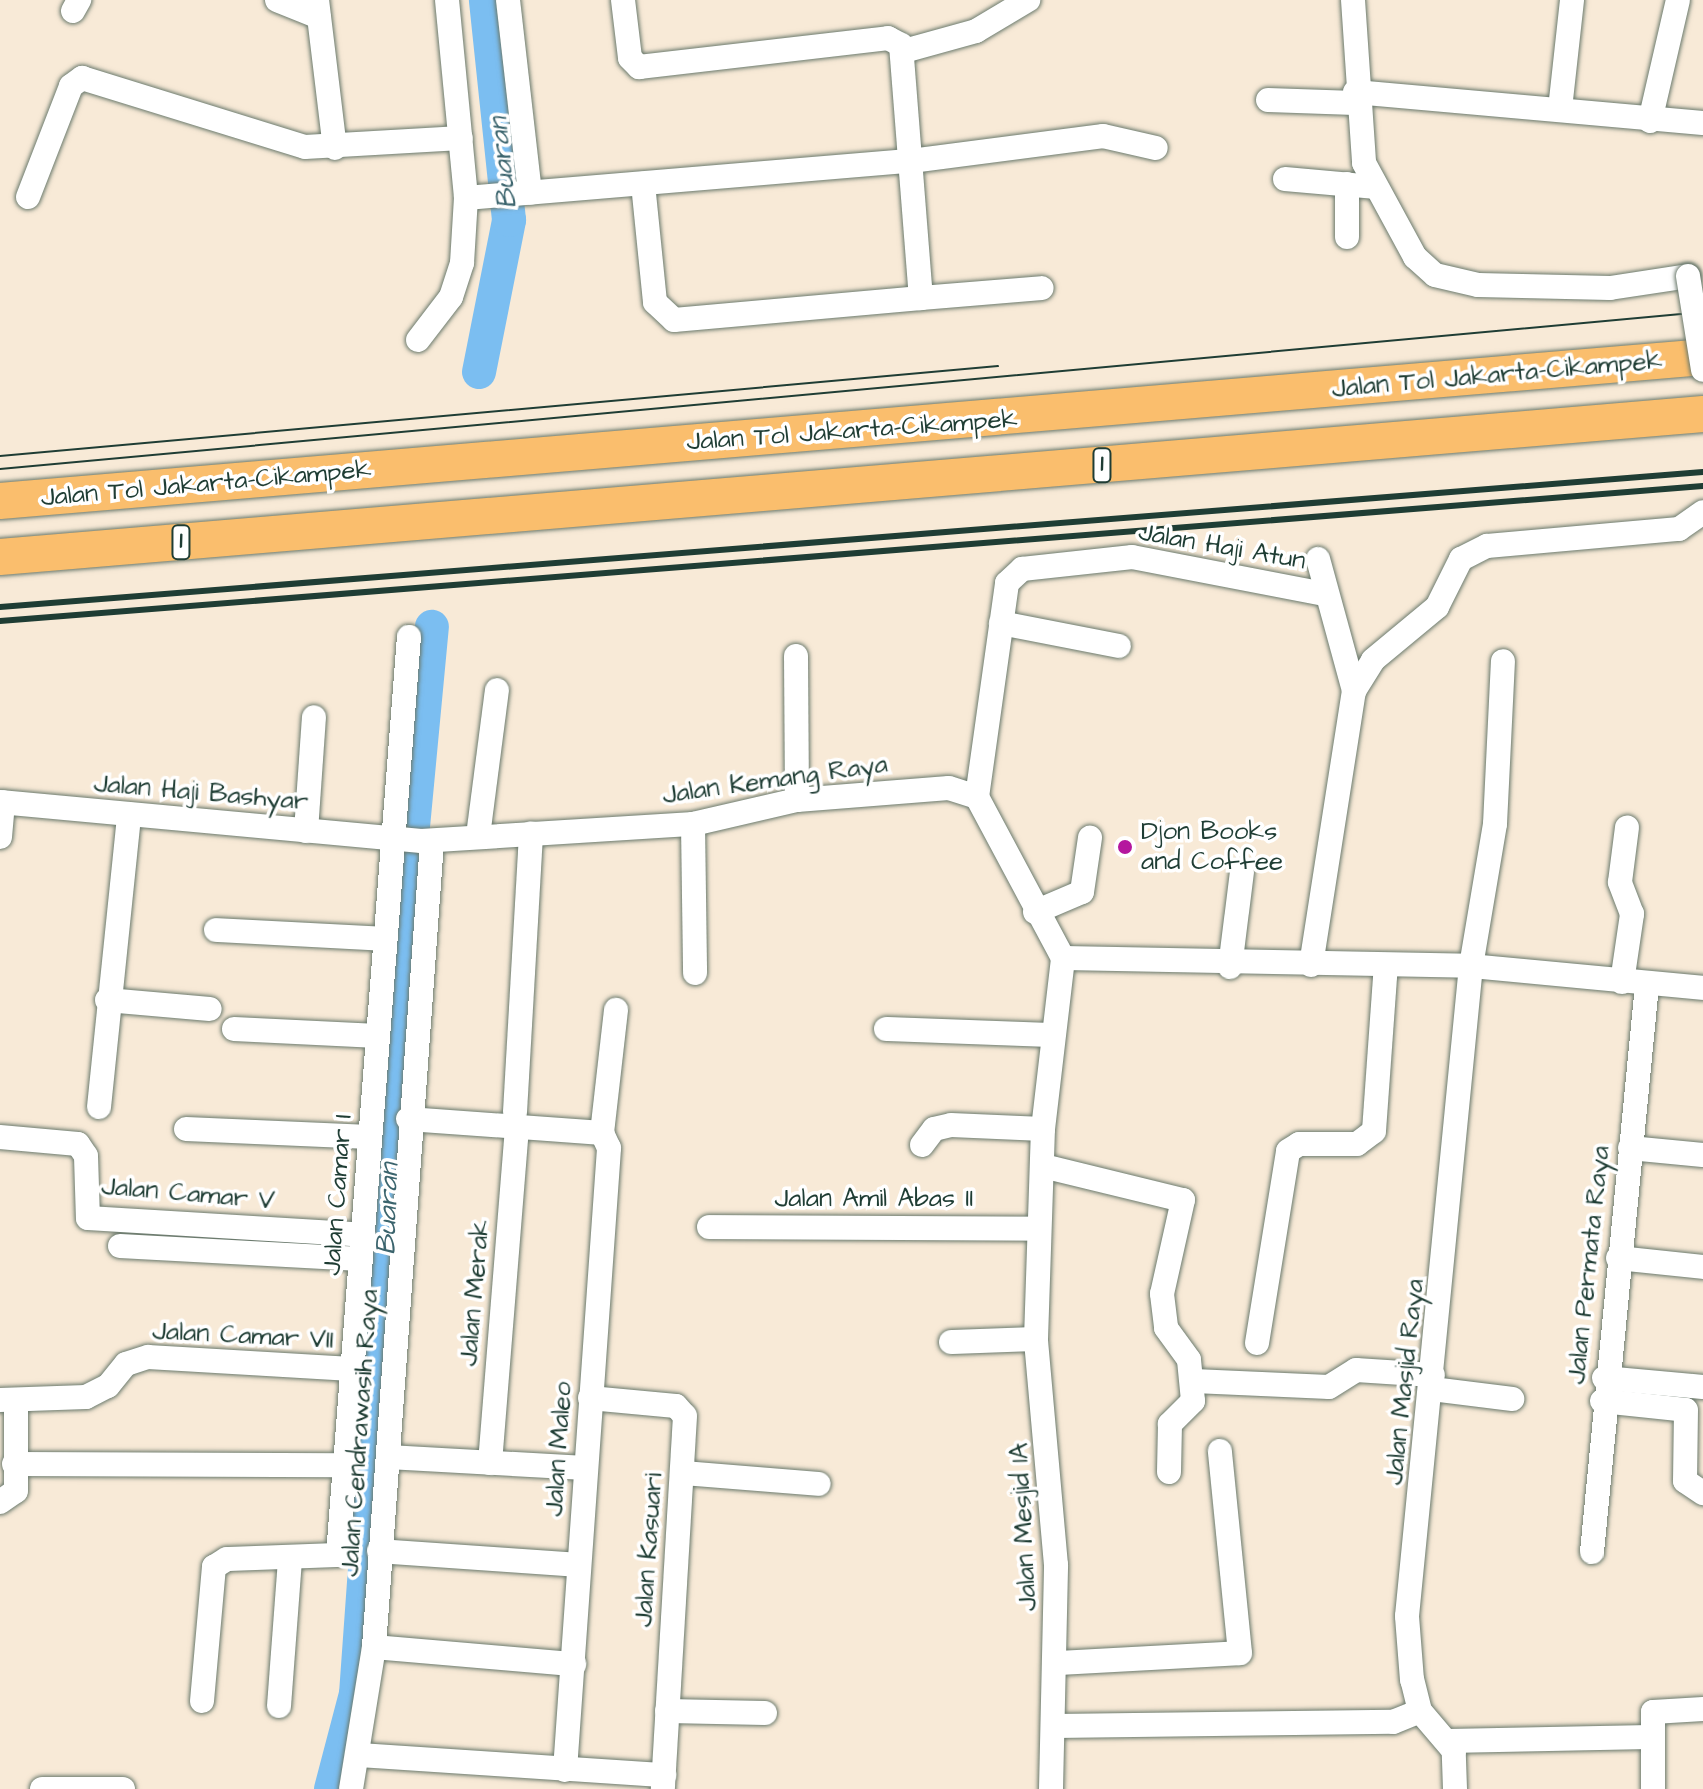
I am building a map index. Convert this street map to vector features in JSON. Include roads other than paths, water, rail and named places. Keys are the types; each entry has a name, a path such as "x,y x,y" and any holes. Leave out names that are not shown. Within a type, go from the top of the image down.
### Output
{"highway":[{"name":"Jalan Tol Jakarta–Cikampek","path":"0,501 1703,357"},
{"name":"Jalan Tol Jakarta–Cikampek","path":"0,557 1703,414"}],"street":[{"path":"277,0 318,8 335,148"},
{"path":"418,340 451,297 462,263 472,198 461,138 447,0"},
{"path":"508,0 525,193"},
{"path":"623,0 630,58 639,67 888,38 904,51 921,298"},
{"path":"904,51 1028,0"},
{"path":"1353,0 1355,97 1374,187 1415,257 1453,280 1610,288 1688,276 1703,370"},
{"path":"1560,109 1572,0"},
{"path":"1650,121 1678,0"},
{"path":"28,197 71,86 82,78 279,141 335,148 461,138"},
{"path":"1268,100 1355,97 1560,109 1650,121 1703,123"},
{"path":"472,198 911,161 1103,136 1156,148"},
{"path":"1285,179 1374,187"},
{"path":"643,184 655,302 674,320 1042,288"},
{"path":"1347,184 1347,237"},
{"path":"1311,965 1354,691 1373,660 1437,607 1461,559 1487,546 1548,537 1648,534 1679,529 1703,512"},
{"name":"Jalan Haji Atun","path":"1001,623 1007,583 1046,562 1132,557 1325,594 1354,691"},
{"path":"1318,559 1325,594"},
{"path":"1119,646 1001,623 977,797 1035,912 1063,958 1230,967 1471,966 1703,988"},
{"path":"409,637 411,840"},
{"path":"796,656 797,800"},
{"name":"Jalan Masjid Raya","path":"1448,1741 1420,1711 1408,1664 1407,1616 1433,1382 1471,966 1495,824 1503,661"},
{"path":"478,836 497,690"},
{"path":"306,831 314,717"},
{"name":"Jalan Kemang Raya","path":"411,840 693,824 797,800 923,787 977,797"},
{"path":"0,837 2,802"},
{"name":"Jalan Haji Bashyar","path":"2,802 411,840"},
{"path":"99,1107 107,1000 129,815"},
{"path":"693,824 695,973"},
{"path":"1622,982 1632,914 1620,882 1627,827"},
{"name":"Jalan Merak","path":"490,1463 516,1120 531,833"},
{"path":"1035,912 1082,892 1090,838"},
{"name":"Jalan Camar I","path":"290,1559 338,1555 363,1235 387,1195 370,1137 385,939 411,840"},
{"name":"Jalan Cendrawasih Raya","path":"351,1789 360,1755 374,1647 388,1457 387,1195 408,1119 411,840"},
{"path":"1230,967 1242,872"},
{"path":"216,930 385,939"},
{"name":"Jalan Mesjid 1A","path":"1051,1789 1057,1663 1051,1456 1036,1339 1043,1129 1063,958"},
{"path":"1257,1343 1288,1151 1299,1144 1357,1144 1374,1131 1386,965"},
{"name":"Jalan Permata Raya","path":"1592,1552 1603,1389 1647,985"},
{"path":"107,1000 210,1009"},
{"name":"Jalan Maleo","path":"565,1770 609,1148 602,1133 616,1010"},
{"path":"234,1029 378,1036"},
{"path":"886,1029 1052,1035"},
{"path":"408,1119 516,1120 602,1133"},
{"path":"922,1145 934,1129 951,1125 1043,1129"},
{"path":"186,1129 370,1137"},
{"name":"Jalan Camar V","path":"0,1137 78,1144 86,1156 88,1218 363,1235"},
{"path":"1630,1148 1703,1155"},
{"path":"1043,1166 1183,1200 1162,1294 1166,1328 1189,1360 1194,1381 1190,1410 1175,1413 1170,1424 1169,1472"},
{"name":"Jalan Amil Abas II","path":"709,1227 1038,1229"},
{"path":"120,1246 361,1259"},
{"path":"1618,1258 1703,1267"},
{"path":"951,1342 1036,1339"},
{"name":"Jalan Camar VII","path":"0,1502 16,1491 8,1400 86,1397 108,1386 126,1364 148,1357 352,1369"},
{"path":"1194,1381 1329,1387 1356,1370 1512,1399"},
{"path":"1603,1389 1703,1387"},
{"path":"1603,1389 1686,1410 1685,1481 1703,1493"},
{"name":"Jalan Kasuari","path":"590,1398 681,1409 683,1473 663,1782"},
{"path":"1057,1663 1240,1653 1220,1451"},
{"path":"388,1457 586,1468"},
{"path":"14,1464 134,1460 345,1465"},
{"path":"683,1473 819,1484"},
{"path":"379,1551 579,1565"},
{"path":"202,1701 214,1567 227,1559 290,1559 279,1706"},
{"path":"374,1647 574,1664"},
{"path":"1653,1789 1650,1737 1653,1712 1703,1709"},
{"path":"667,1711 765,1713"},
{"path":"1055,1726 1393,1722 1420,1711"},
{"path":"1455,1789 1448,1741 1650,1737"},
{"path":"360,1755 565,1770 663,1782"},
{"path":"42,1789 123,1789"}],"waterway":[{"name":"Buaran","path":"479,372 509,220 486,0"},
{"name":"Buaran","path":"331,1789 356,1694 385,1293 395,1017 432,627"}],"tram line":[{"path":"0,469 1703,312"},
{"path":"0,456 998,366"}],"railway":[{"path":"0,607 1703,472"},
{"path":"0,621 1703,486"}],"place":[{"name":"Djon Books and Coffee","path":"1125,847"}]}
